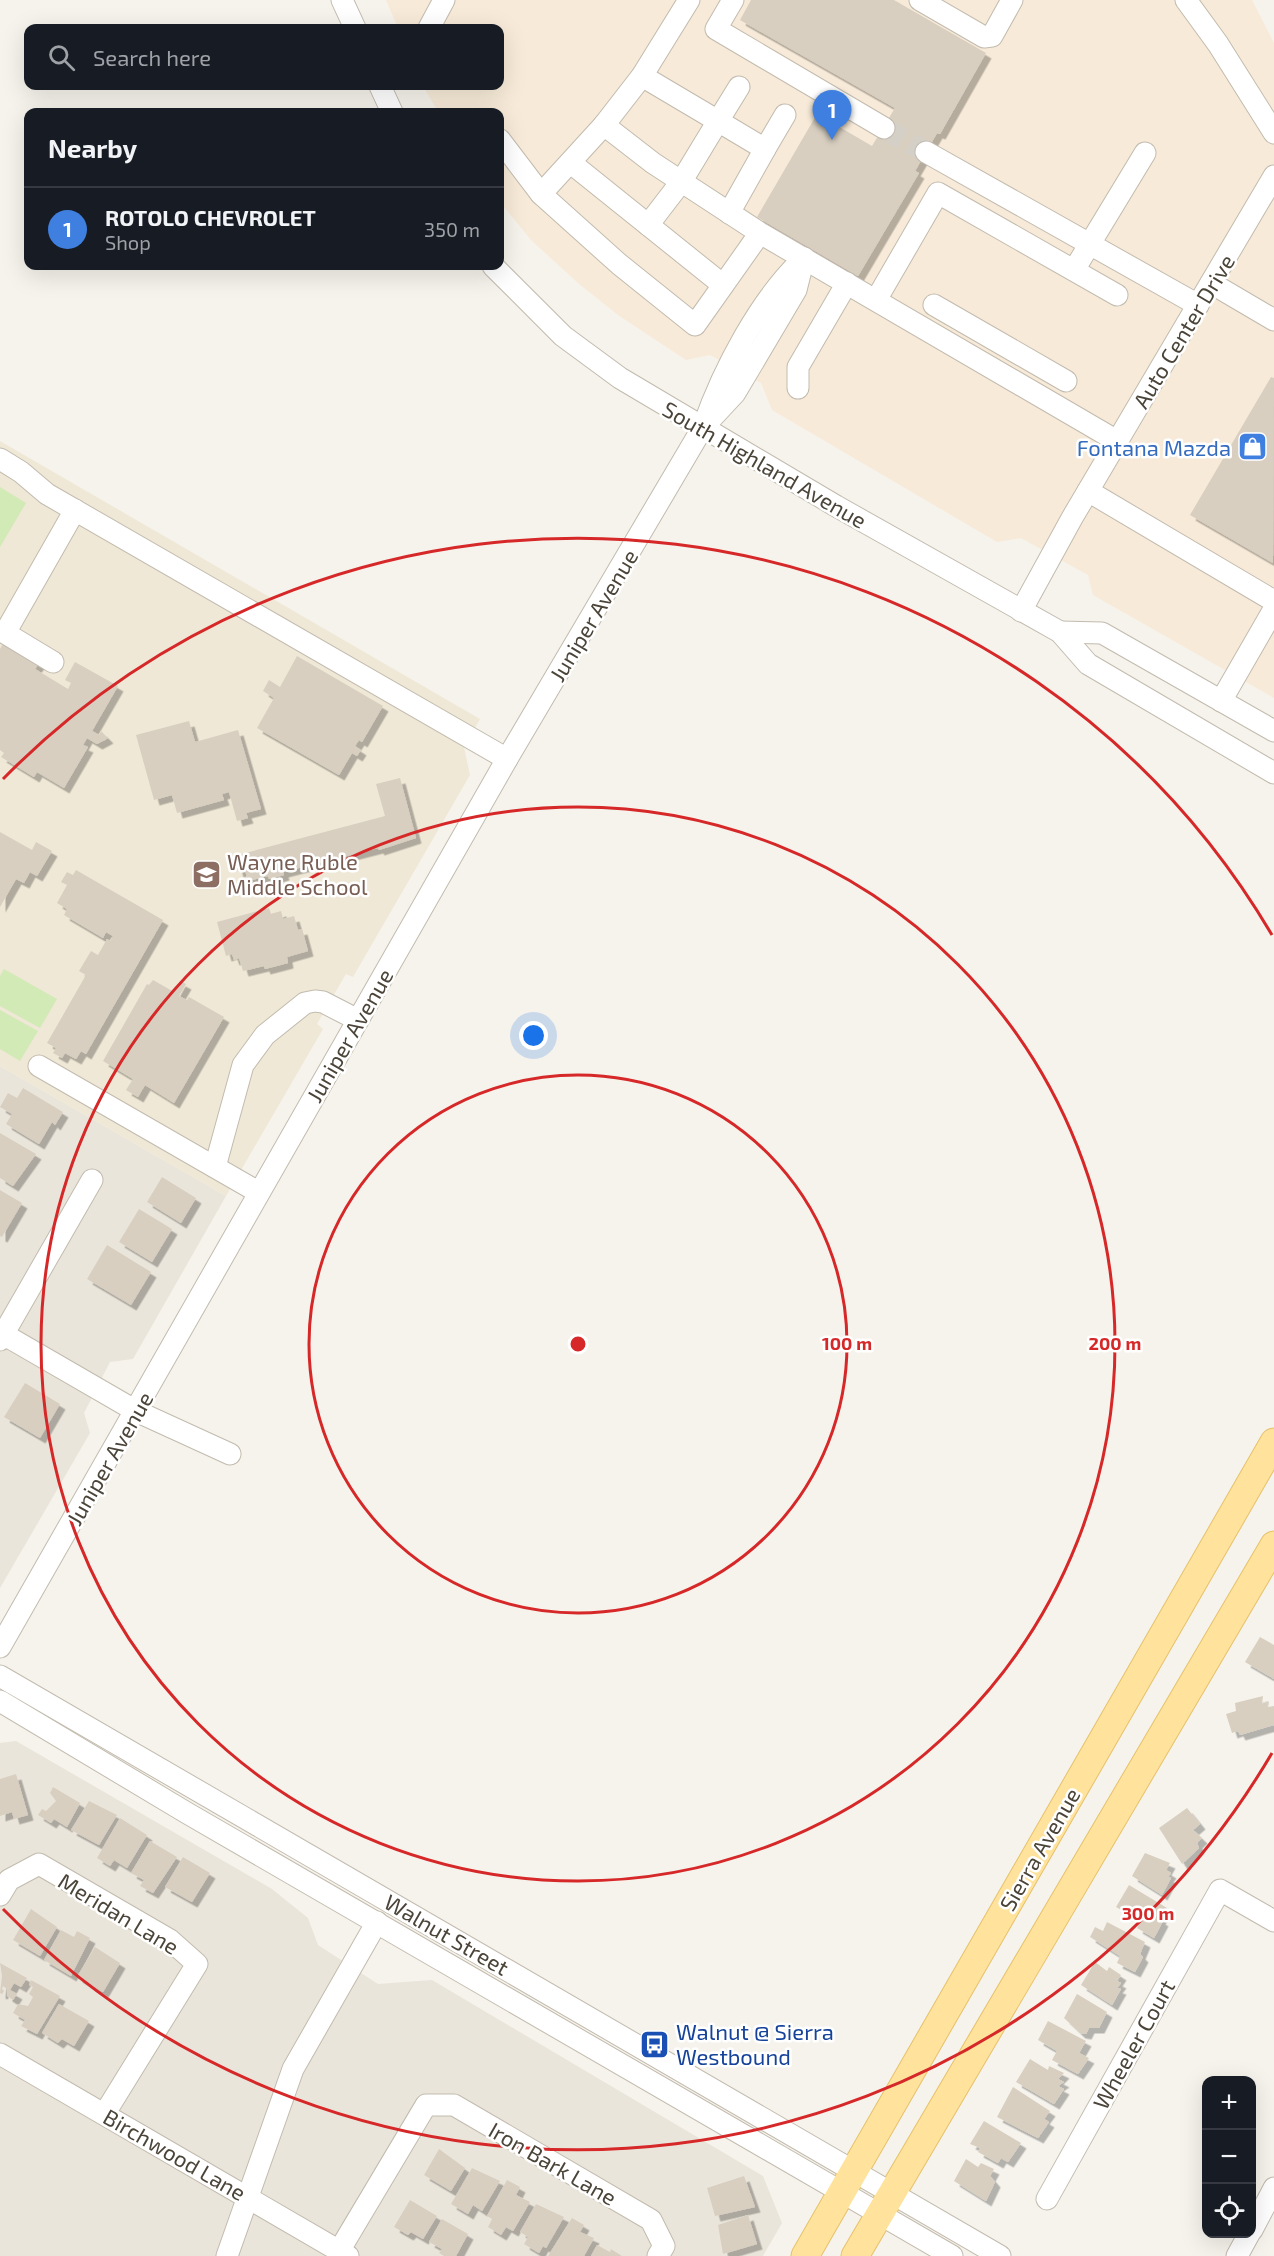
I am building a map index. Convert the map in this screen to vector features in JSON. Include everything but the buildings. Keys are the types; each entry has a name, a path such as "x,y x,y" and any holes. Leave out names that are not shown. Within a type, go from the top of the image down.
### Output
{"main road":[{"name":"Sierra Avenue","path":"805,2256 1274,1442"},
{"path":"855,2256 1274,1545"}],"street":[{"path":"342,0 352,24"},
{"path":"431,24 444,0"},
{"path":"542,194 604,125 642,76 689,0"},
{"path":"734,0 716,29 884,128"},
{"path":"920,0 984,37 992,36 1012,0"},
{"path":"1186,0 1218,44 1274,133"},
{"path":"642,76 765,149"},
{"path":"648,225 681,182 739,87"},
{"path":"382,90 390,108"},
{"path":"729,213 785,115"},
{"path":"604,125 681,182 760,233 1118,441"},
{"path":"504,145 542,194 619,264 695,325 760,233"},
{"path":"926,152 1198,305"},
{"path":"1074,270 1145,153"},
{"path":"571,163 723,285"},
{"name":"Auto Center Drive","path":"1021,611 1088,490 1274,176"},
{"path":"876,300 938,193 1117,296"},
{"name":"Juniper Avenue","path":"0,1647 507,759 703,427 719,383 781,280 804,258"},
{"name":"South Highland Avenue","path":"497,270 563,336 620,378 1060,632 1088,664 1274,773"},
{"path":"798,388 798,367 847,283"},
{"path":"1211,283 1274,320"},
{"path":"934,305 1066,381"},
{"path":"969,354 982,333"},
{"path":"0,459 21,472 47,494 507,759"},
{"path":"1088,490 1274,601"},
{"path":"53,662 5,633 75,510"},
{"path":"1221,701 1274,609"},
{"name":"South Highland Avenue","path":"1060,632 1102,633 1274,731"},
{"path":"215,1167 243,1065 265,1035 305,1003 315,1001 323,1002 358,1020"},
{"path":"39,1066 258,1192"},
{"path":"92,1180 2,1337 136,1411 230,1454"},
{"name":"Walnut Street","path":"0,1676 886,2204"},
{"name":"Walnut Street","path":"0,1701 187,1813 377,1922 848,2181"},
{"name":"Meridan Lane","path":"0,1895 9,1880 39,1864 170,1940 197,1964 105,2113"},
{"name":"Wheeler Court","path":"1047,2199 1220,1890 1274,1921"},
{"path":"227,2256 293,2068 377,1922"},
{"name":"Birchwood Lane","path":"0,2054 247,2195 344,2254"},
{"name":"Iron Bark Lane","path":"344,2254 426,2105 454,2105 651,2220 661,2251"},
{"path":"1256,2221 1274,2188"},
{"path":"886,2204 952,2256"},
{"path":"886,2204 1000,2256"},
{"path":"1237,2256 1247,2238"}],"shaded area":[{"path":"386,0 1252,0 1274,43 1274,698 1093,595 1088,575 1021,538 997,542 772,410 761,383 710,355 686,360 618,315 578,283 531,240 504,207 504,108 436,108 425,90 504,90 504,24 396,24"},
{"name":"Wayne Ruble Middle School","path":"0,441 480,719 464,747 470,775 353,977 346,974 317,1024 323,1029 226,1196 0,1066"},
{"path":"0,1066 226,1196 133,1359 110,1362 84,1413 90,1433 0,1588"},
{"path":"16,1741 272,1889 308,1918 318,1945 378,1984 432,1980 763,2176 782,2223 763,2256 0,2256 0,1743"}],"green space":[{"path":"0,487 26,503 0,547"},
{"path":"4,969 57,999 40,1028 0,1006 0,976"},
{"path":"0,1010 38,1031 20,1061 0,1049"}],"tunnel":[{"path":"884,128 926,152"}],"place":[{"name":"ROTOLO CHEVROLET","path":"832,140"},
{"name":"Fontana Mazda","path":"1252,447"},
{"name":"Wayne Ruble Middle School","path":"206,874"},
{"name":"Walnut @ Sierra Westbound","path":"655,2044"}]}
